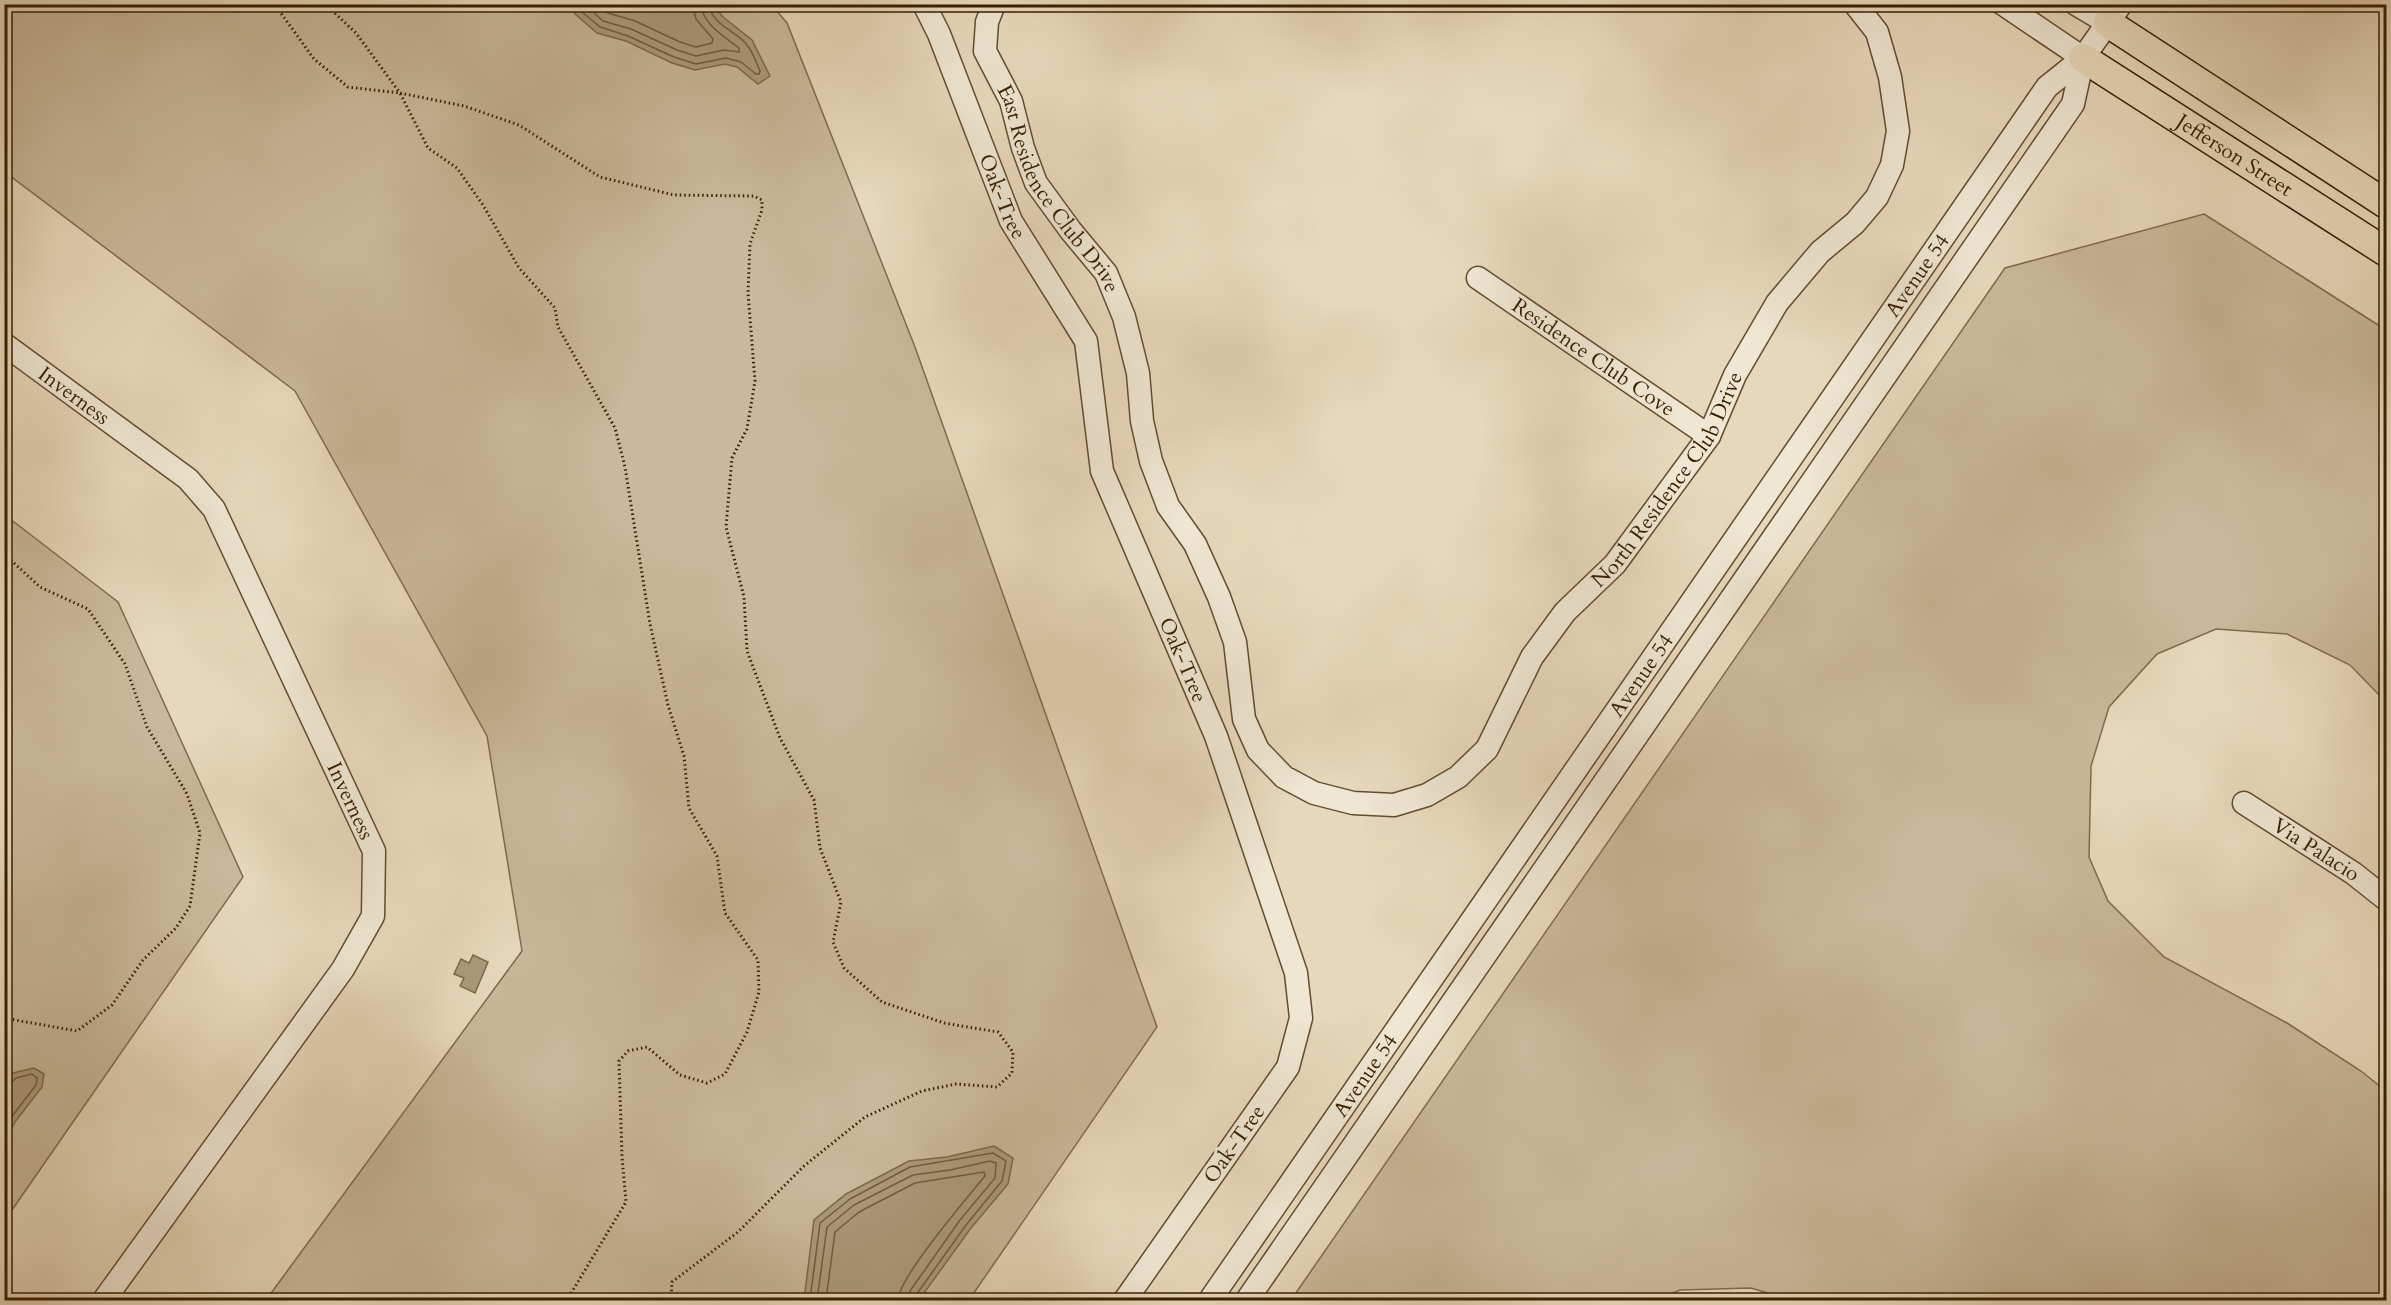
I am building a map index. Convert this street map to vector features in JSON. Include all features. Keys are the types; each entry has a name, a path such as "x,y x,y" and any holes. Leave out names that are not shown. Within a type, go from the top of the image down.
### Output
{"main road":[{"name":"Jefferson Street","path":"2114,14 2138,40 2386,204"},
{"name":"Jefferson Street","path":"2083,58 2386,252"}],"street":[{"name":"Oak-Tree","path":"924,4 939,34 1011,221 1086,341 1102,471 1216,736 1296,973 1301,1018 1288,1067 1125,1300"},
{"name":"East Residence Club Drive","path":"994,4 987,22 986,51 1011,100 1023,148 1036,183 1071,231 1106,273 1124,317 1138,373 1142,422 1151,461 1168,506 1195,544 1219,597 1235,642 1244,719 1258,750 1284,777 1314,793 1353,803"},
{"name":"North Residence Club Drive","path":"1353,803 1394,805 1427,795 1458,777 1487,749 1532,657 1565,612 1615,564 1709,436 1735,375 1777,303 1820,252 1855,223 1876,197 1892,165 1898,131 1890,77 1877,32 1856,4"},
{"path":"2003,4 2083,58"},
{"path":"2076,4 2114,14"},
{"name":"Avenue 54","path":"1210,1300 2047,87 2083,58 2114,14"},
{"name":"Avenue 54","path":"1247,1300 2073,104 2083,58"},
{"name":"Residence Club Cove","path":"1478,278 1709,436"},
{"name":"Inverness","path":"4,344 188,479 214,509 374,851 373,916 343,969 104,1300"},
{"name":"Via Palacio","path":"2244,803 2353,873 2386,898"}],"path":[{"path":"272,4 314,59 348,87 400,93 464,106 519,124 600,177 674,195 754,196 762,200 762,210 750,244 748,293 755,381 747,429 732,458 726,527 744,597 747,651 780,738 814,800 820,848 841,902 833,942 844,969 882,1002 944,1023 998,1032 1013,1052 1012,1073 997,1087 956,1084 922,1091 865,1117 804,1166 738,1232 672,1282 671,1300"},
{"path":"325,4 356,33 400,93 428,148 458,168 483,205 519,268 555,308 558,327 615,428 626,467 650,624 668,705 684,756 689,808 717,855 725,913 758,960 759,992 750,1022 725,1074 707,1083 680,1075 647,1047 628,1051 619,1061 626,1202 567,1300"},
{"path":"4,555 40,587 88,609 125,664 147,727 187,794 200,833 189,906 176,928 143,960 112,1005 77,1031 4,1018"}],"shaded area":[{"path":"771,4 787,23 915,347 1157,1027 969,1300 266,1300 522,951 487,736 295,391 5,172 4,5"},
{"path":"2204,214 2386,330 2386,702 2350,665 2287,634 2216,629 2157,654 2109,707 2091,766 2089,857 2108,901 2164,957 2287,1023 2361,1071 2386,1091 2386,1300 1791,1300 1751,1288 1680,1290 1658,1300 1291,1300 2005,268"},
{"path":"5,515 118,602 243,877 5,1220"}],"water":[{"path":"575,5 713,5 723,17 752,40 770,76 758,84 737,67 725,64 695,70 672,63 626,41 597,33 575,14"},
{"path":"473,955 488,962 475,993 460,986 464,978 454,974 461,959 469,963"},
{"path":"34,1068 44,1074 42,1087 15,1122 5,1142 5,1082 13,1073"},
{"path":"994,1146 1013,1158 1008,1184 971,1228 919,1300 804,1300 814,1220 846,1194 909,1161 947,1157"}]}
